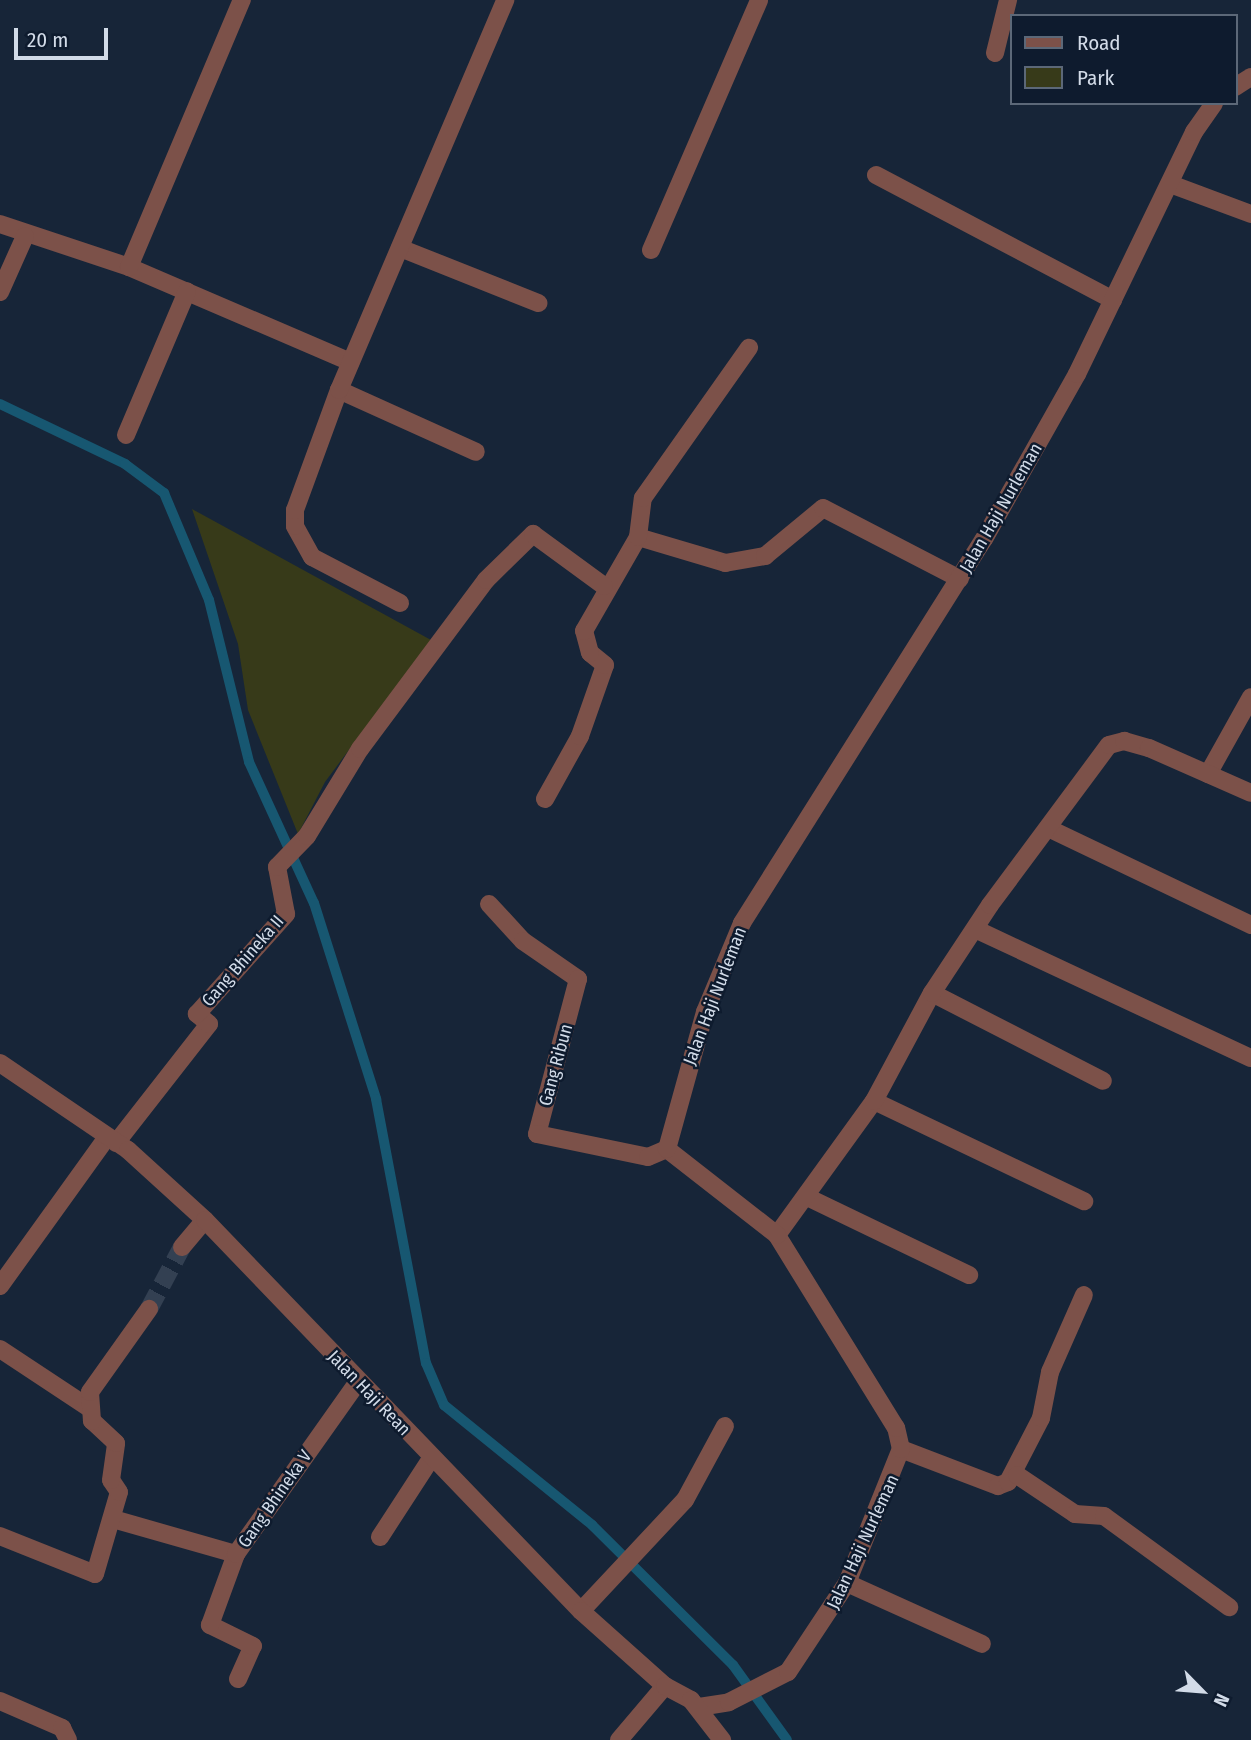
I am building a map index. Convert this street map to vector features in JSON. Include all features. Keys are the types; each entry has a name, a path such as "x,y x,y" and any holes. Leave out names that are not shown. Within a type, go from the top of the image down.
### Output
{"street":[{"path":"129,267 242,0"},
{"path":"400,603 312,557 295,526 295,510 339,390 505,0"},
{"path":"651,250 758,0"},
{"path":"995,53 1007,0"},
{"name":"Jalan Haji Nurleman","path":"667,1149 705,1012 742,923 960,579 1113,300 1173,185 1194,132 1213,105"},
{"path":"876,174 1113,300"},
{"path":"1173,185 1251,214"},
{"path":"0,224 25,236 129,267 351,362"},
{"path":"0,292 25,236"},
{"path":"400,248 538,303"},
{"path":"126,435 187,291"},
{"path":"545,799 580,736 605,665 590,653 584,631 604,586 638,537 643,498 749,348"},
{"path":"339,390 476,452"},
{"path":"638,537 725,563 765,556 824,508 960,579"},
{"name":"Gang Bhineka II","path":"0,1286 111,1140 209,1024 197,1014 286,914 277,867 299,845 360,749 485,580 527,537 537,535 604,586"},
{"path":"1208,774 1251,697"},
{"path":"777,1235 874,1101 932,993 975,929 1109,745 1124,741 1149,748 1251,793"},
{"path":"1050,829 1251,925"},
{"name":"Gang Ribun","path":"489,904 523,941 578,979 537,1135 648,1157 667,1149"},
{"path":"975,929 1250,1058"},
{"path":"932,993 1103,1081"},
{"name":"Jalan Haji Rean","path":"0,1063 111,1140 205,1220 581,1611 665,1686 699,1707 722,1740"},
{"path":"874,1101 1084,1200"},
{"path":"667,1149 777,1235 896,1428 901,1450 998,1486 1017,1475 1041,1418 1049,1372 1084,1295"},
{"path":"807,1197 969,1275"},
{"path":"183,1247 205,1220"},
{"path":"0,1536 94,1574 113,1519 119,1492 111,1480 116,1443 92,1421 90,1392 149,1309"},
{"path":"0,1349 89,1408"},
{"name":"Gang Bhineka V","path":"237,1679 253,1646 210,1625 236,1554 358,1382"},
{"path":"581,1611 685,1500 725,1426"},
{"name":"Jalan Haji Nurleman","path":"699,1707 729,1702 788,1672 847,1583 901,1450"},
{"path":"380,1537 432,1457"},
{"path":"1017,1475 1075,1514 1104,1516 1229,1607"},
{"path":"113,1519 236,1554"},
{"path":"847,1583 982,1644"},
{"path":"619,1740 665,1686"},
{"path":"0,1701 62,1727 68,1740"}],"green space":[{"path":"192,509 431,640 325,782 298,834 248,710 238,644"}],"waterway":[{"path":"0,404 125,464 164,493 209,600 249,762 314,903 376,1099 426,1363 444,1405 592,1525 733,1665 787,1740"}],"tunnel":[{"path":"149,1309 182,1247"}]}
